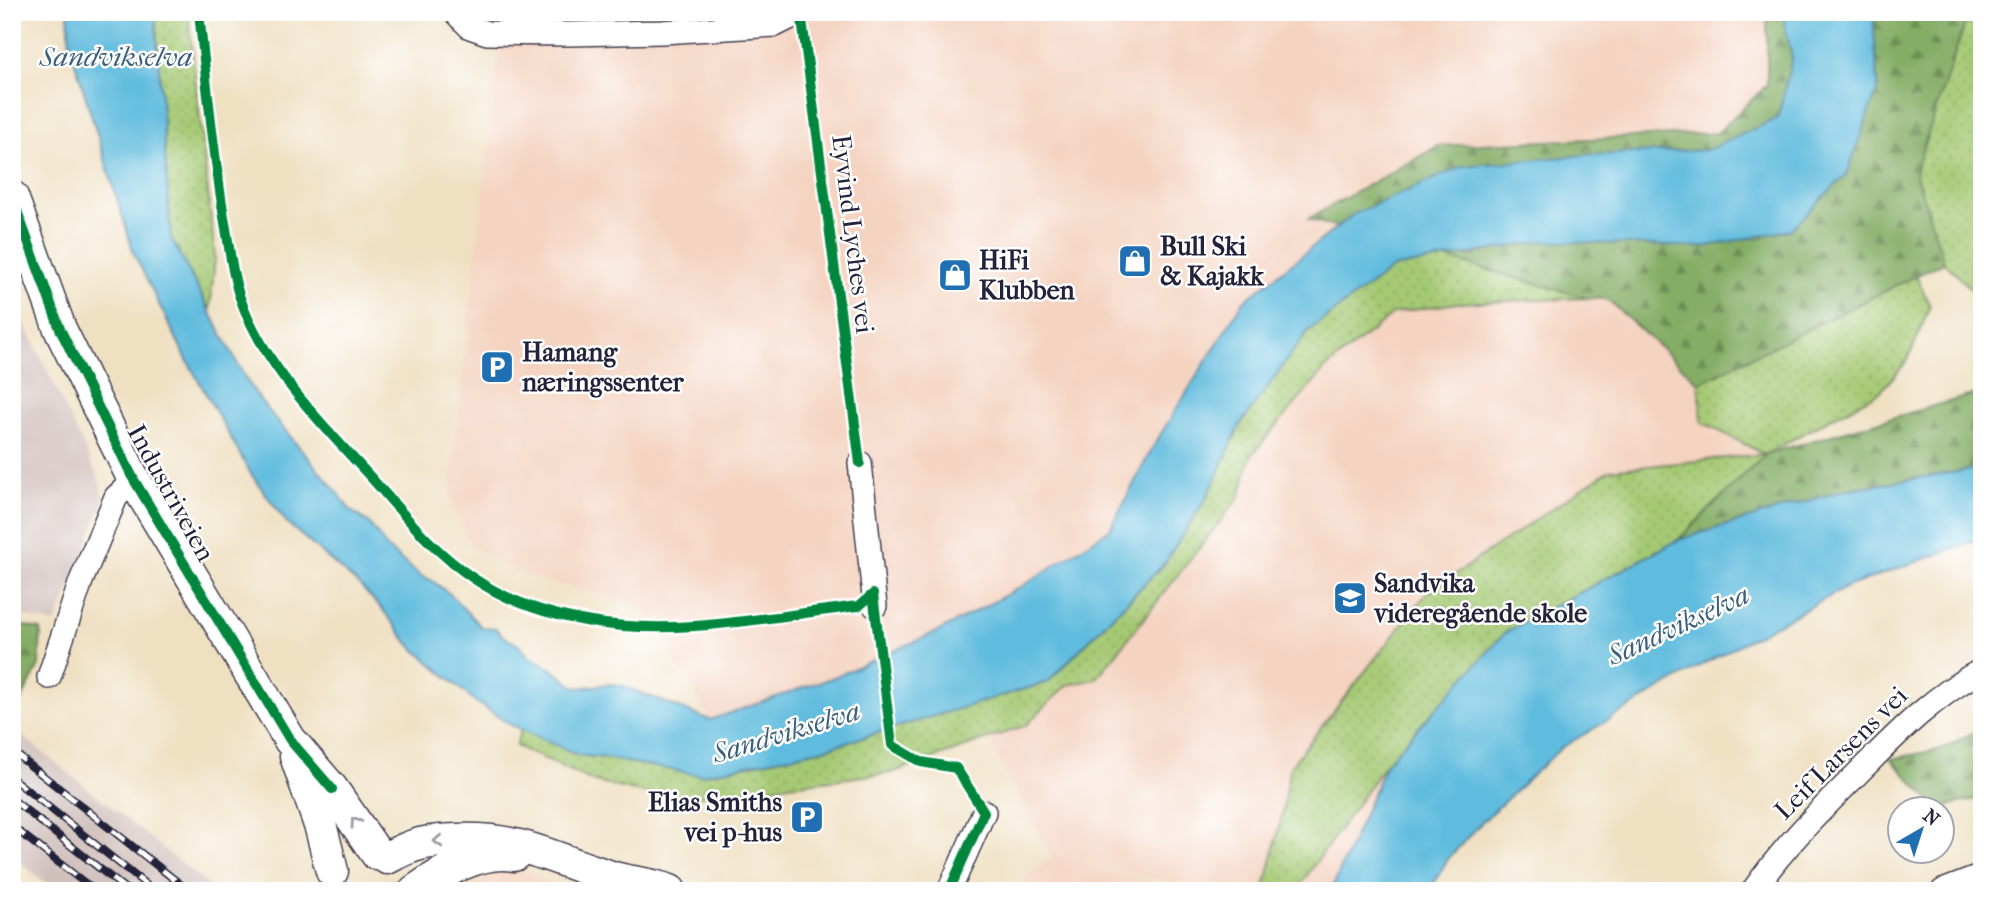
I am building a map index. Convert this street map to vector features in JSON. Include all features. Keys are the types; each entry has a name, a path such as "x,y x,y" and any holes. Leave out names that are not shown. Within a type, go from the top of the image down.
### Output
{"main road":[{"name":"Industriveien","path":"12,197 64,337 134,480 290,740 332,789 382,856 401,872 407,891"},
{"name":"Industriveien","path":"290,740 321,828 329,881"},
{"path":"329,881 348,858 357,854 382,856 423,842 488,839 526,846 608,876 647,883 670,891"},
{"path":"415,891 456,867 501,853 539,864 603,891"}],"street":[{"path":"455,12 470,26 487,33 569,34 775,25 797,12"},
{"path":"860,463 874,600"},
{"path":"49,677 81,581 116,497 134,480"},
{"name":"Leif Larsens vei","path":"1753,891 1795,837 1899,732 1934,701 1982,670"},
{"path":"949,891 984,812"},
{"path":"1943,891 1982,876"}],"shaded area":[{"path":"503,12 1782,12 1779,118 1294,262 1243,302 1154,445 1110,529 1021,587 942,630 834,677 710,720 644,606 526,576 470,545 450,493"},
{"name":"Sandvika videregående skole","path":"1393,268 1609,299 1699,383 1766,454 1678,540 1506,632 1386,763 1331,891 1210,891 1086,864 1180,891 1009,891 1052,857 970,706"},
{"path":"12,288 23,320 98,477 104,500 55,624 12,613"},
{"path":"12,728 216,891 55,891 12,855"},
{"path":"501,859 565,891 468,891"}],"green space":[{"path":"155,12 188,12 215,257 210,311 171,238"},
{"path":"1763,12 1978,12 1964,26 1915,172 1944,262 1699,383 1607,299 1587,298 1308,219 1438,146 1717,133 1767,85 1767,19"},
{"path":"1978,12 1982,12 1982,301 1944,262 1915,172 1932,74 1964,26"},
{"path":"1884,203 1930,306 1908,360 1881,391 1766,454 1678,540 1506,632 1386,763 1296,891 1264,891 1290,767 1426,594 1609,470 1764,454 1702,422 1699,383 1609,299"},
{"path":"1492,230 1587,298 1457,303 1394,313 1325,369 1250,457 1240,496 1096,679 1067,685 1025,726 891,773 672,799 595,782 516,746 521,729 578,755 700,775 824,749 1048,682 1164,564 1207,497 1240,425 1308,331 1393,268"},
{"path":"1982,392 1982,468 1844,490 1678,540 1766,454"},
{"path":"12,623 41,630 39,666 17,708 12,704"},
{"path":"1982,728 1982,798 1955,804 1955,794 1924,794 1891,759 1942,749"}],"water":[{"name":"Sandvikselva","path":"68,12 155,12 171,238 244,376 262,403 350,510 370,524 387,548 422,577 431,580 451,595 481,627 495,628 529,656 552,669 573,686 623,686 710,720 834,677 941,630 1021,587 1110,529 1154,445 1243,302 1354,214 1463,166 1585,155 1708,150 1778,118 1792,58 1782,12 1873,12 1878,87 1847,174 1790,230 1703,247 1543,241 1393,268 1308,331 1240,425 1207,497 1164,564 1048,682 824,749 700,775 578,755 511,725 476,702 410,645 359,585 287,523 251,474 187,360 134,254 70,46"},
{"name":"Sandvikselva","path":"1982,468 1982,538 1847,587 1703,664 1561,748 1477,827 1448,859 1429,891 1331,891 1386,763 1506,632 1678,540 1844,490"}],"railway":[{"path":"12,751 189,891"},
{"path":"12,778 154,891"},
{"path":"12,799 128,891"},
{"path":"12,826 95,891"}],"cycle path":[{"path":"199,12 216,166 236,286 250,322 297,395 445,557 486,586 544,611 591,622 624,626 691,626 859,606 873,594 892,745 921,762 956,768 984,812 949,891"},
{"name":"Eyvind Lyches vei","path":"801,12 860,463"},
{"path":"12,197 60,329 134,480 290,740 332,789"}],"place":[{"name":"Bull Ski & Kajakk","path":"1135,261"},
{"name":"HiFi Klubben","path":"955,275"},
{"name":"Hamang næringssenter","path":"497,367"},
{"name":"Sandvika videregående skole","path":"1350,598"},
{"name":"Elias Smiths vei p-hus","path":"807,817"}]}
